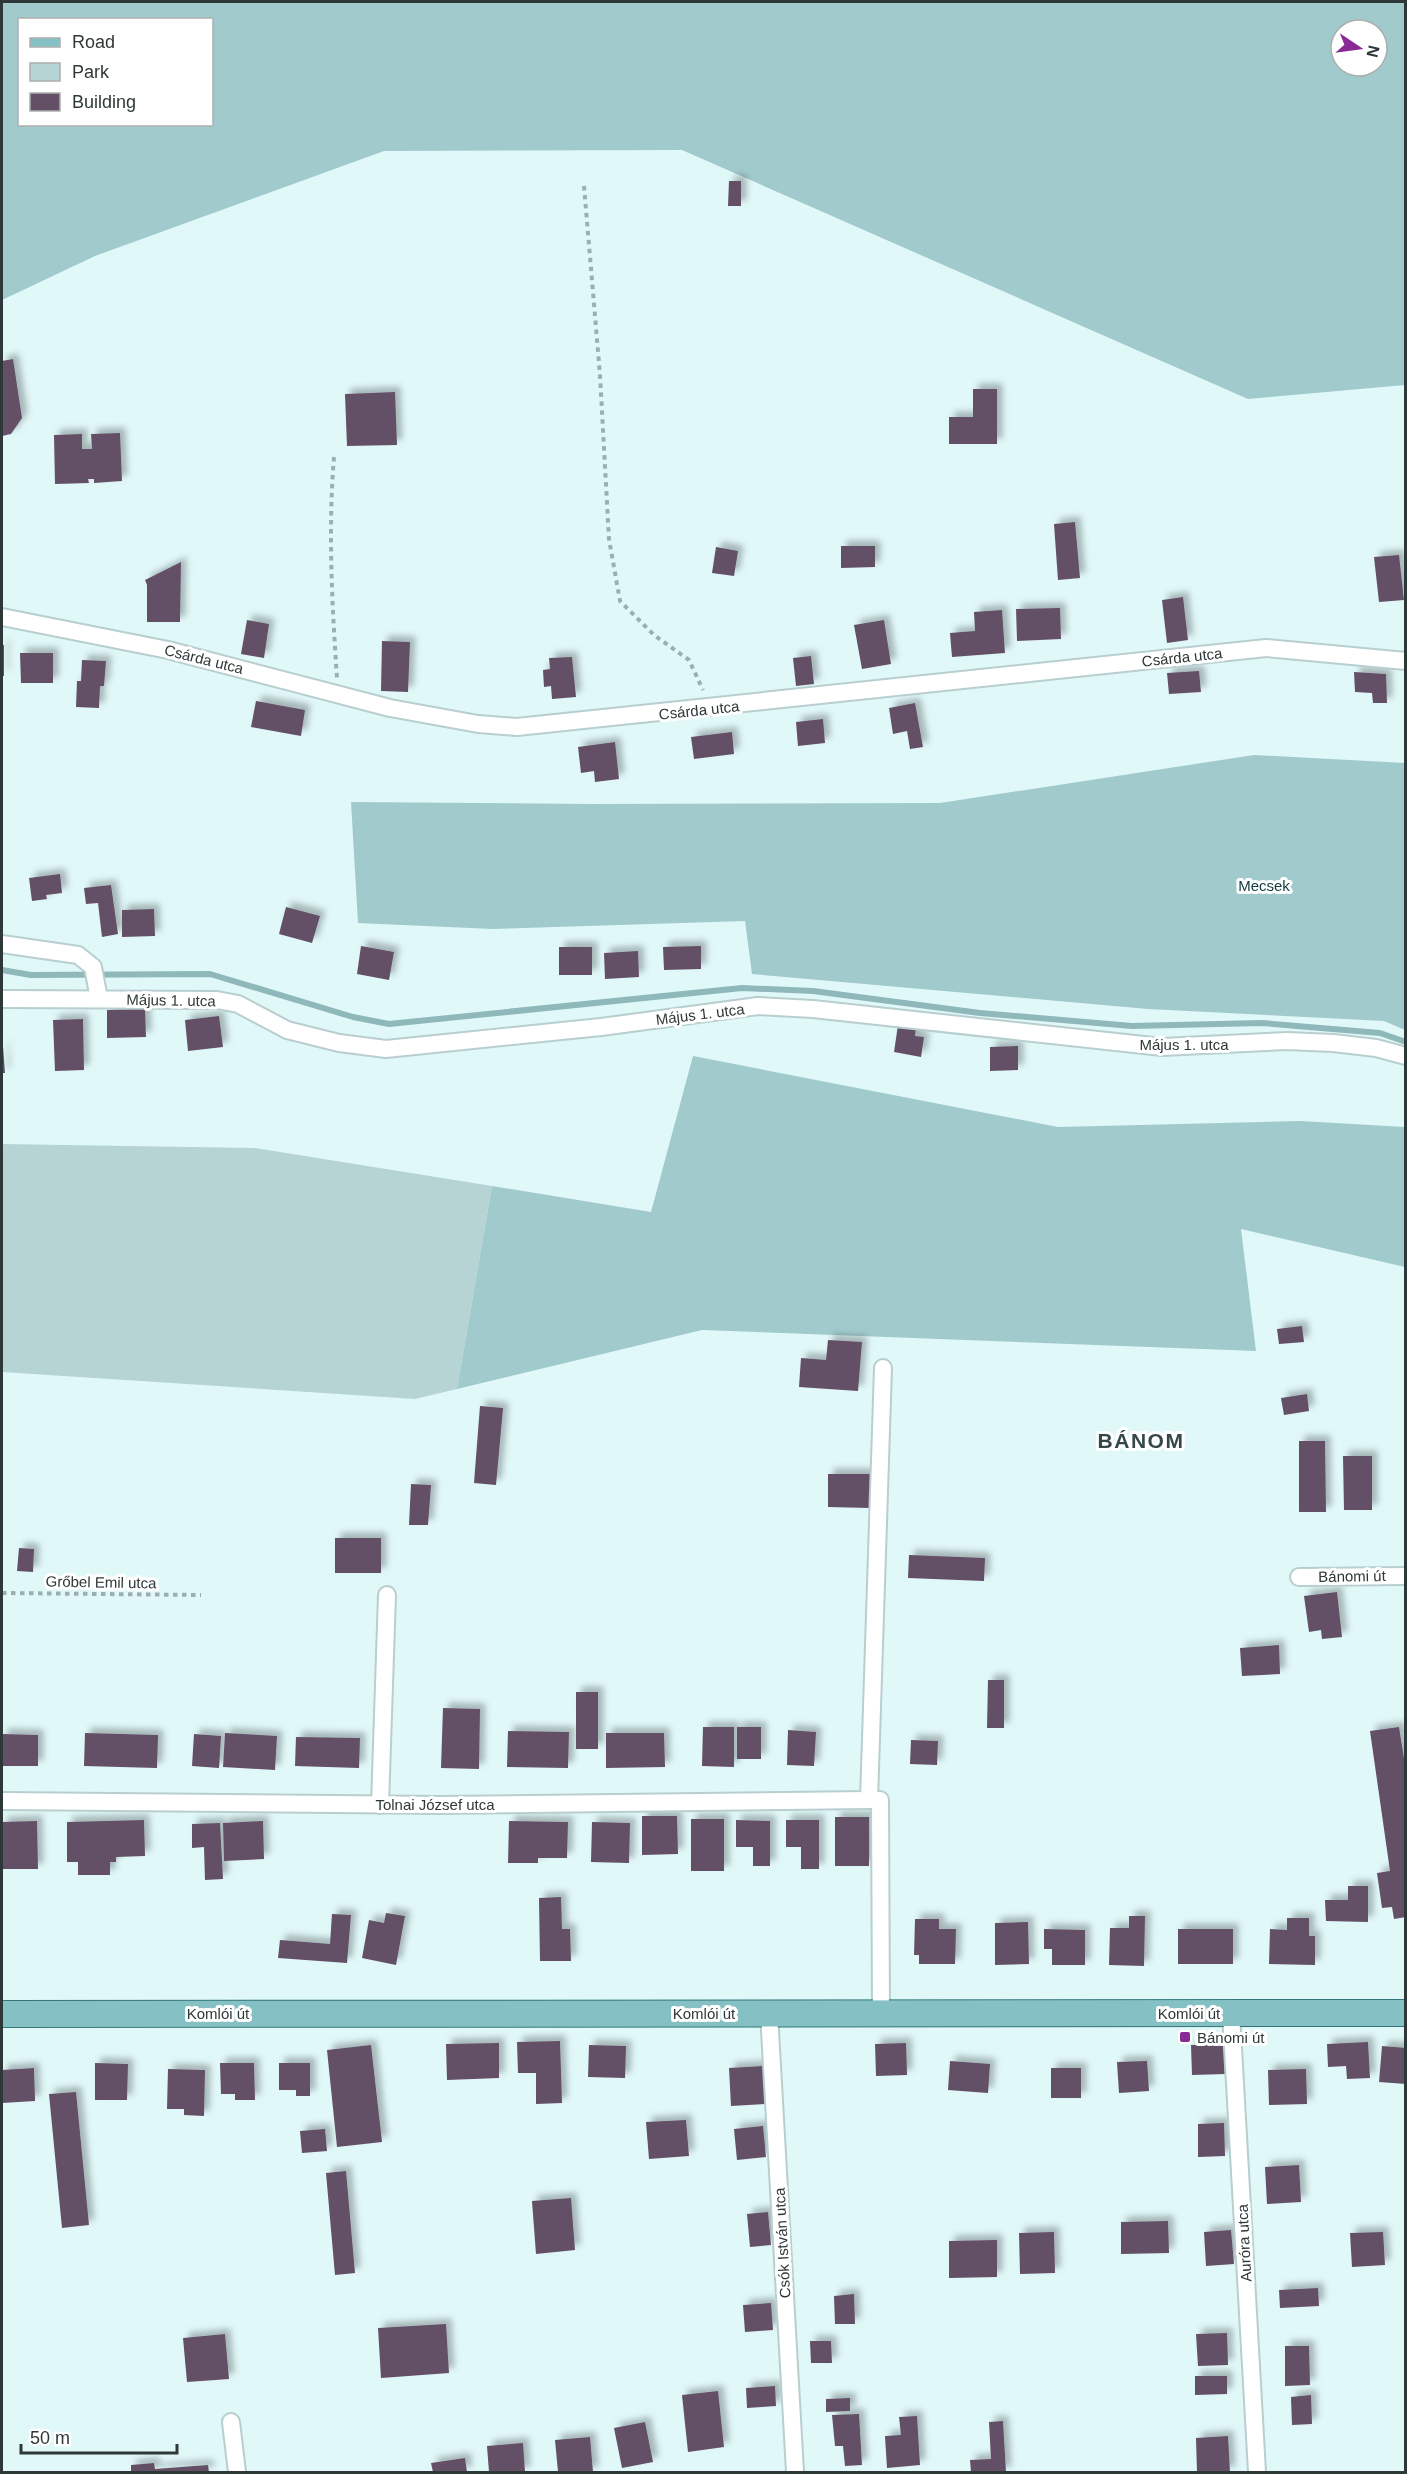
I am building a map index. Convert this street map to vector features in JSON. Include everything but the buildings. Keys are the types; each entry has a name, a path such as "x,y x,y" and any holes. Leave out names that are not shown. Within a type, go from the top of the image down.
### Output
{"main road":[{"name":"Komlói út","path":"2,2014 1406,2013"}],"street":[{"name":"Csárda utca","path":"2,617 168,650 390,708 478,724 517,728 1266,648 1406,661"},
{"path":"2,944 78,955 95,974 99,999"},
{"name":"Május 1. utca","path":"2,999 217,999 237,1004 287,1030 339,1043 386,1049 601,1027 758,1006 884,1016 1151,1046 1287,1041 1333,1042 1376,1048 1406,1056"},
{"path":"881,2013 880,1800 868,1800 883,1368"},
{"name":"Bánomi út","path":"1299,1577 1406,1575"},
{"path":"380,1805 387,1595"},
{"name":"Tolnai József utca","path":"2,1801 380,1805 868,1800"},
{"name":"Csók István utca","path":"769,2013 795,2472"},
{"name":"Auróra utca","path":"1231,2013 1257,2472"},
{"path":"231,2422 237,2472"}],"path":[{"path":"584,186 600,375 609,539 620,601 654,635 689,660 702,686 708,708"},
{"path":"333,457 332,605 338,693"},
{"name":"Grőbel Emil utca","path":"2,1593 201,1595"}],"green space":[{"path":"2,2 1405,2 1405,385 1248,399 682,150 384,151 95,256 2,300"},
{"name":"Mecsek","path":"1254,755 1405,763 1405,1030 1384,1021 1148,1009 752,974 745,921 493,929 358,923 351,802 940,803"},
{"path":"693,1056 1058,1127 1300,1121 1405,1127 1405,1267 1241,1229 1256,1351 702,1330 457,1389 492,1186 651,1212"},
{"path":"2,1144 255,1148 492,1186 457,1389 415,1399 2,1372"}],"waterway":[{"path":"2,970 31,975 210,974 353,1017 389,1024 742,988 813,991 980,1013 1132,1026 1262,1023 1380,1033 1406,1042"}],"place":[{"name":"Bánomi út","path":"1185,2037"}],"district":[{"name":"BÁNOM","path":"1141,1440"}]}
